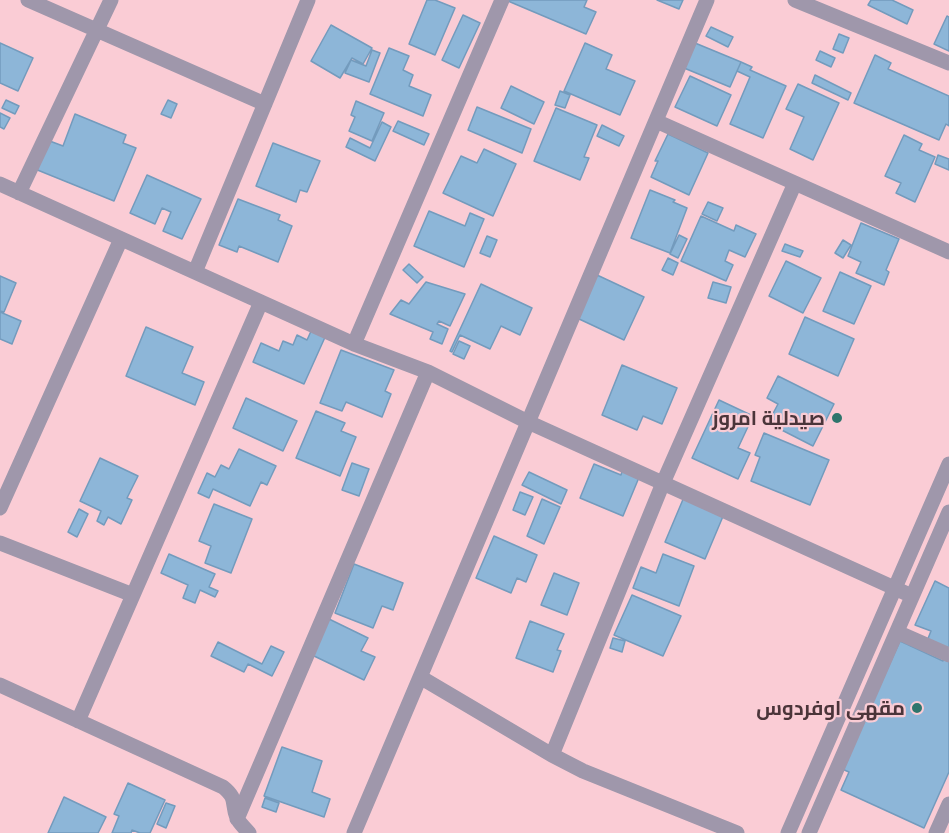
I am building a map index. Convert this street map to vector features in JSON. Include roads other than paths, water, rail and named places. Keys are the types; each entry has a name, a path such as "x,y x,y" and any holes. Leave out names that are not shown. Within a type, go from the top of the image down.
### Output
{"street":[{"path":"28,0 265,104"},
{"path":"19,193 111,0"},
{"path":"195,272 308,0"},
{"path":"354,344 502,0"},
{"path":"354,833 707,0"},
{"path":"795,0 949,63"},
{"path":"656,121 949,252"},
{"path":"552,755 663,483 795,183"},
{"path":"0,184 354,344 428,372 528,422 912,596"},
{"path":"0,508 121,238"},
{"path":"78,721 261,302"},
{"path":"237,819 428,372"},
{"path":"788,833 949,464"},
{"path":"809,833 949,512"},
{"path":"0,543 133,595"},
{"path":"897,632 949,655"},
{"path":"420,677 583,771 737,833"},
{"path":"0,685 223,787 234,798 237,819 249,833"},
{"path":"936,833 949,804"}],"place":[{"name":"صيدلية امروز","path":"837,418"},
{"name":"مقهى اوفردوس","path":"917,708"}]}
